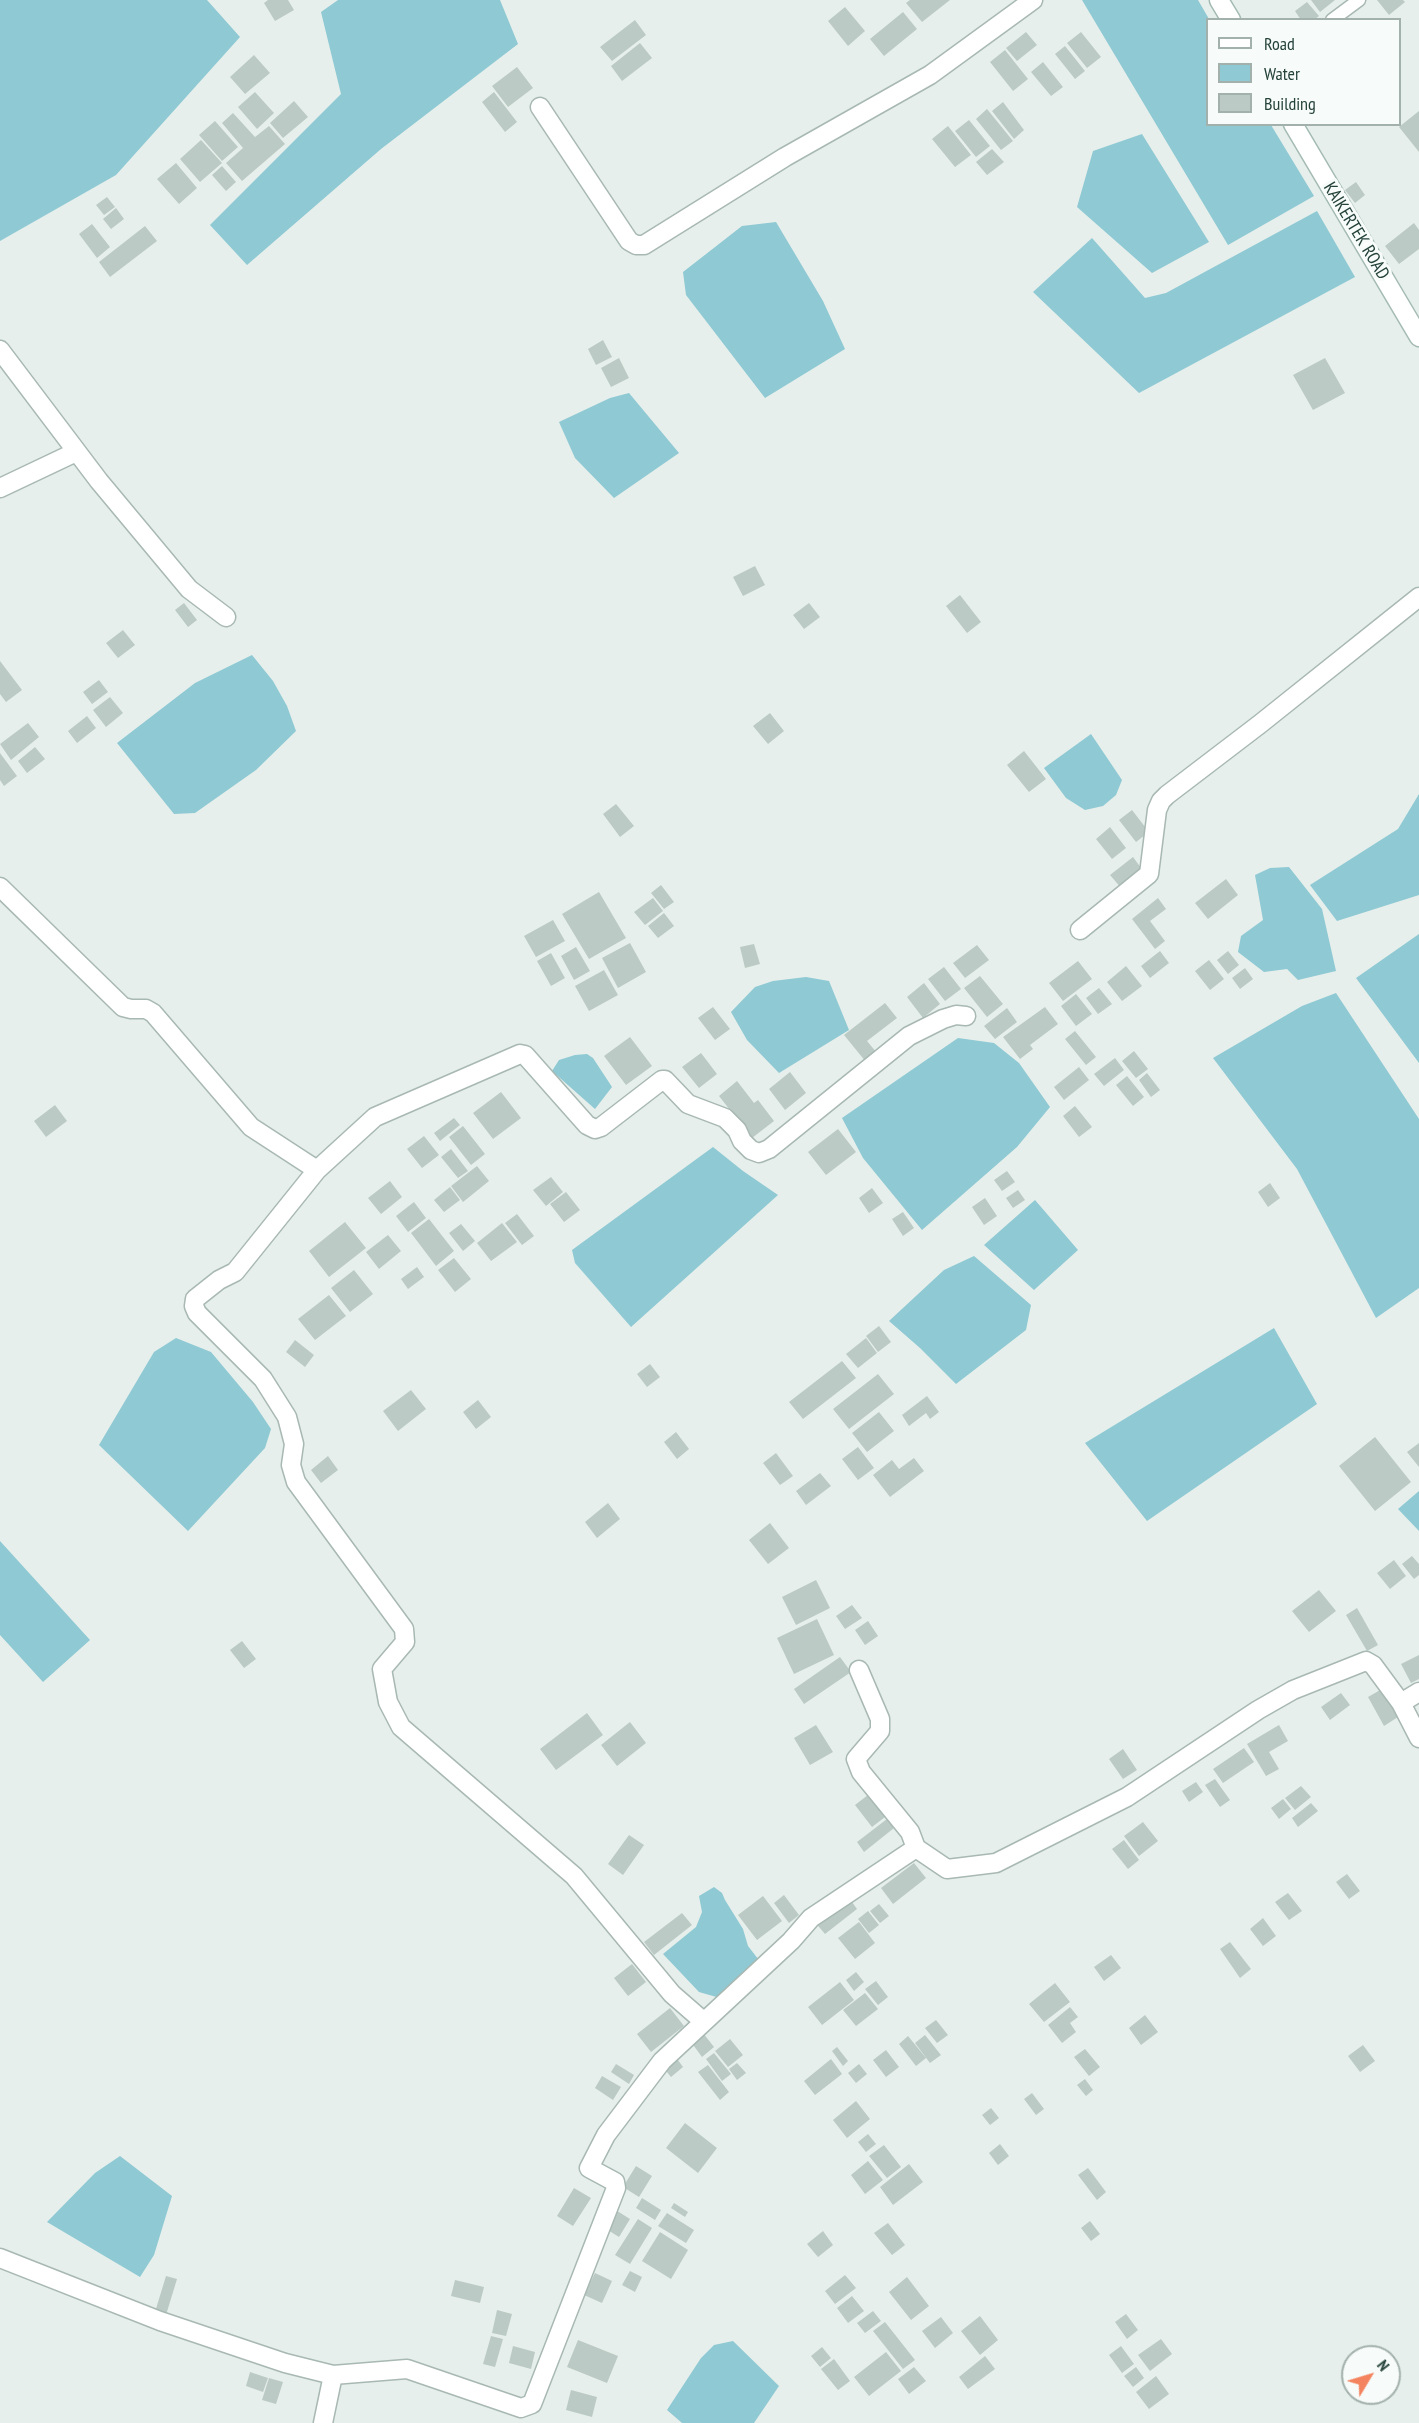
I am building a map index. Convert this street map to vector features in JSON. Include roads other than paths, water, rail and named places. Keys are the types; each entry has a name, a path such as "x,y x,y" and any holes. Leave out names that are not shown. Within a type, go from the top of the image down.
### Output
{"street":[{"path":"540,106 629,241 636,245 645,245 785,157 930,75 1033,0"},
{"path":"1219,0 1230,18"},
{"name":"KAIKERTEK ROAD","path":"1294,126 1419,338"},
{"path":"0,350 76,452 189,589 226,616"},
{"path":"0,488 76,452"},
{"path":"1080,930 1149,874 1157,810 1167,795 1419,597"},
{"path":"0,887 123,1006 131,1009 146,1009 153,1013 251,1127 317,1170"},
{"path":"703,2022 672,1994 574,1876 402,1727 388,1702 382,1669 405,1642 404,1629 296,1482 291,1465 294,1444 287,1417 263,1379 197,1313 194,1306 195,1299 219,1280 235,1272 317,1170 375,1117 520,1054 525,1055 587,1125 595,1129 602,1127 665,1080 688,1104 725,1118 737,1130 742,1141 759,1153 769,1149 909,1036 943,1019 956,1015 966,1016"},
{"path":"859,1670 880,1719 880,1731 856,1759 861,1772 910,1832 916,1848 947,1869 996,1863 1127,1797 1258,1710 1293,1690 1366,1661 1373,1665 1401,1703 1419,1738"},
{"path":"1401,1703 1419,1692"},
{"path":"0,2258 160,2321 285,2363 333,2375 406,2369 521,2408 532,2404 616,2188 615,2182 590,2170 589,2165 606,2135 662,2061 790,1941 811,1918 916,1848"},
{"path":"322,2423 333,2375"}],"lane":[{"path":"1335,18 1359,0"}],"water":[{"path":"0,0 207,0 240,37 116,175 0,241"},
{"path":"338,0 500,0 518,44 381,149 247,265 210,225 341,94 321,12"},
{"path":"1082,0 1198,0 1208,18 1206,18 1206,126 1272,126 1314,196 1228,245"},
{"path":"1142,134 1209,242 1152,273 1077,207 1093,151"},
{"path":"1317,211 1355,277 1139,393 1033,292 1092,238 1145,298 1166,293"},
{"path":"776,222 823,301 845,349 765,398 686,295 683,272 742,226"},
{"path":"629,393 679,453 614,498 575,458 559,422 610,398"},
{"path":"252,655 273,681 287,706 296,731 256,770 195,813 174,814 117,743 195,683"},
{"path":"1091,734 1122,780 1116,795 1103,806 1085,810 1066,798 1044,768"},
{"path":"1419,794 1419,895 1337,921 1310,885 1398,829"},
{"path":"1289,867 1322,909 1336,971 1298,980 1287,969 1264,972 1238,952 1241,936 1263,920 1255,875 1270,868"},
{"path":"1419,934 1419,1063 1356,978"},
{"path":"806,977 829,981 849,1030 779,1073 747,1040 731,1012 755,987 773,981"},
{"path":"1336,993 1419,1119 1419,1288 1376,1318 1297,1169 1213,1058 1302,1006"},
{"path":"958,1038 994,1043 1019,1063 1050,1107 1017,1147 922,1230 863,1158 842,1118"},
{"path":"587,1054 593,1058 612,1087 595,1109 552,1071 559,1060"},
{"path":"713,1147 778,1195 631,1327 575,1263 572,1250"},
{"path":"1035,1200 1078,1250 1034,1290 984,1245"},
{"path":"974,1256 1031,1305 1026,1330 956,1384 889,1321 944,1270"},
{"path":"1274,1328 1317,1404 1147,1521 1085,1443"},
{"path":"176,1338 211,1352 253,1402 271,1429 265,1448 188,1531 99,1445 154,1352"},
{"path":"1419,1491 1419,1531 1398,1509"},
{"path":"0,1541 90,1640 43,1682 0,1635"},
{"path":"714,1887 722,1893 743,1929 748,1946 762,1964 720,1998 699,1992 663,1954 696,1927 702,1912 699,1896"},
{"path":"120,2156 172,2196 154,2255 140,2277 47,2222 95,2173"},
{"path":"733,2341 779,2386 754,2423 682,2423 667,2410 701,2358 714,2345"}]}
